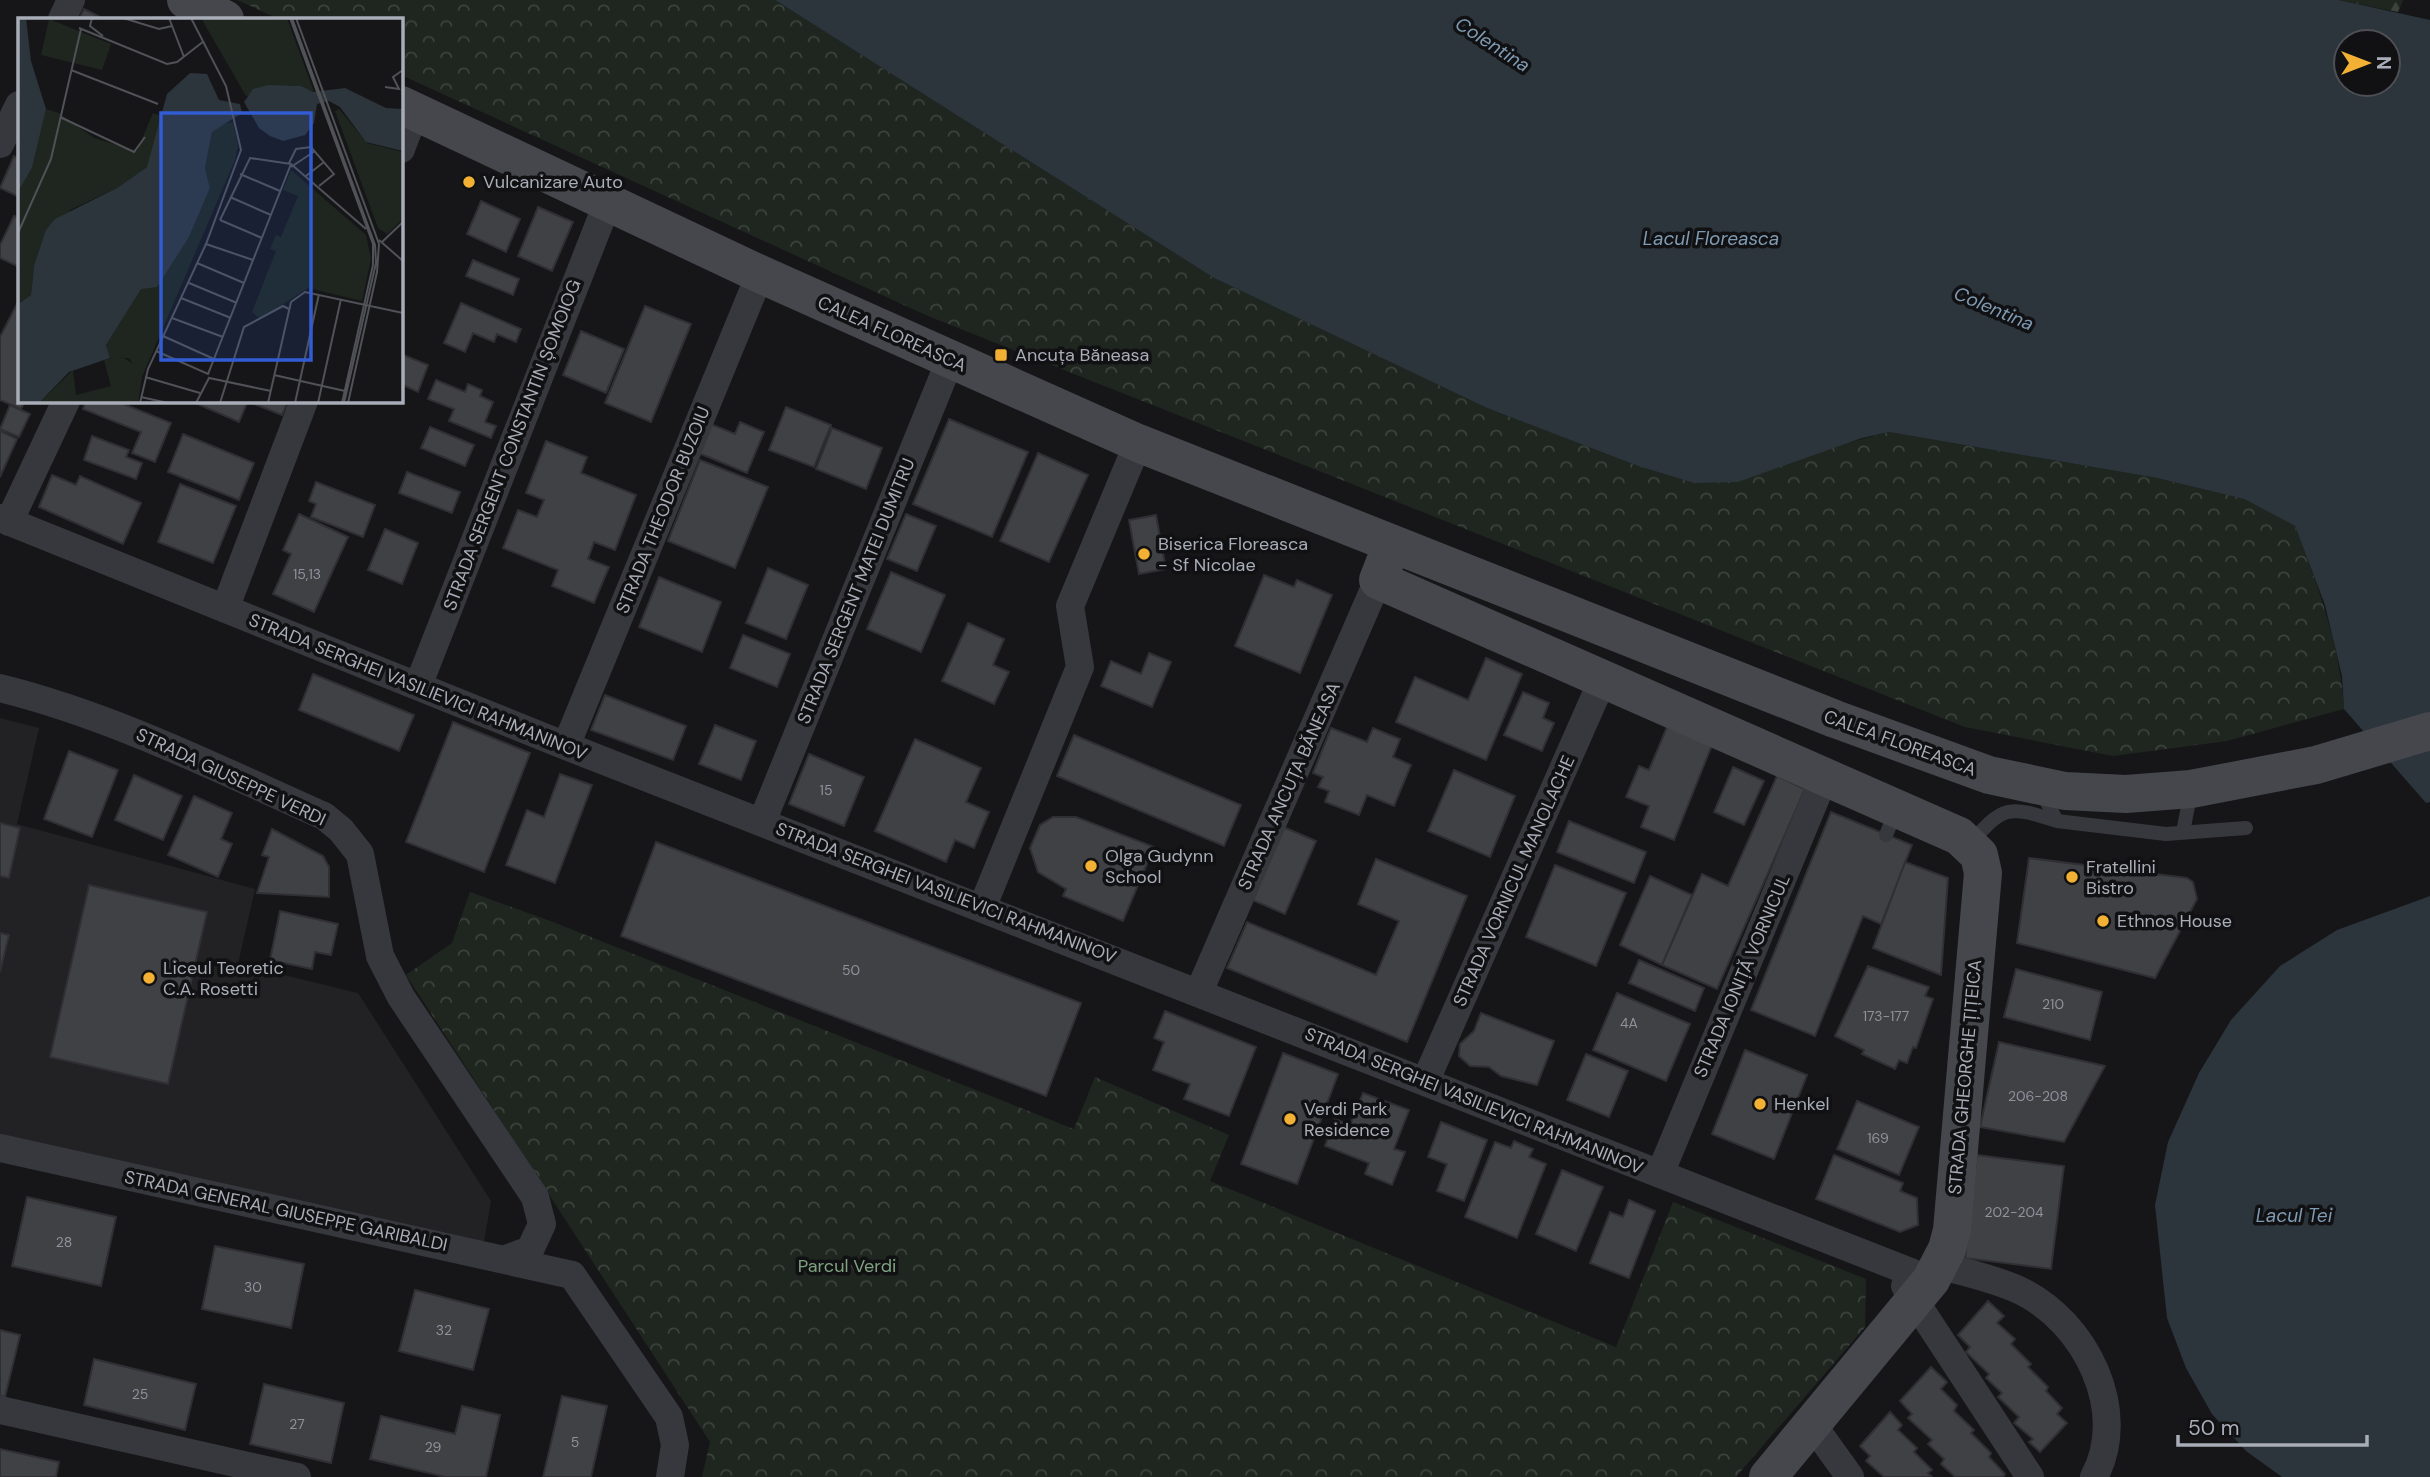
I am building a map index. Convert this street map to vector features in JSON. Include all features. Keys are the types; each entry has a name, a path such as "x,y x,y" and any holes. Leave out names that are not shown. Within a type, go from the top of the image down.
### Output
{"main road":[{"path":"186,0 223,18"},
{"name":"CALEA FLOREASCA","path":"408,108 607,204 1138,443 1942,760 1989,775 2065,791 2126,794 2192,789 2280,774 2430,731"},
{"path":"1400,547 1393,587 1824,778 1892,823 1959,836 1969,845"},
{"name":"STRADA GHEORGHE ȚIȚEICA","path":"1769,1477 1928,1282 1952,1230 1983,873 1979,855 1969,845"}],"street":[{"path":"62,18 71,0"},
{"path":"0,144 18,107"},
{"path":"402,143 408,108"},
{"name":"STRADA SERGENT CONSTANTIN ȘOMOIOG","path":"418,686 607,204"},
{"name":"STRADA THEODOR BUZOIU","path":"566,746 760,274"},
{"name":"STRADA SERGENT MATEI DUMITRU","path":"762,822 950,360"},
{"path":"5,520 65,402"},
{"path":"225,609 304,402"},
{"path":"982,908 1080,667 1070,606 1138,443"},
{"name":"STRADA SERGHEI VASILIEVICI RAHMANINOV","path":"5,520 566,746 1894,1265 1928,1282"},
{"name":"STRADA ANCUȚA BĂNEASA","path":"1199,992 1393,587"},
{"name":"STRADA VORNICUL MANOLACHE","path":"1425,1082 1602,681"},
{"name":"STRADA GIUSEPPE VERDI","path":"0,688 68,706 114,723 324,816 341,830 360,854 380,956 401,997 535,1197 542,1224 530,1250 506,1259"},
{"name":"STRADA IONIȚĂ VORNICUL","path":"1660,1174 1824,778"},
{"name":"STRADA GENERAL GIUSEPPE GARIBALDI","path":"0,1149 572,1275 669,1417 675,1445 670,1477"},
{"path":"1928,1282 2030,1477"},
{"path":"1928,1282 2020,1290 2049,1309 2070,1328 2089,1360 2105,1408 2107,1444 2104,1460 2094,1477"},
{"path":"0,1410 297,1477"},
{"path":"1812,1424 1850,1477"}],"lane":[{"path":"2039,785 2057,821"},
{"path":"2183,832 2192,789"},
{"path":"1969,845 1992,818 2018,809 2057,821 2166,834 2246,828"}],"shaded area":[{"name":"Liceul Teoretic C.A. Rosetti","path":"0,718 39,728 17,824 255,889 238,964 358,993 491,1201 482,1254 0,1149"}],"green space":[{"path":"237,0 775,0 1214,278 1487,408 1638,466 1694,483 1889,432 2157,478 2244,499 2295,526 2320,593 2333,638 2344,709 2227,741 2113,756 1965,727 928,316 402,75 402,18 277,18"},
{"path":"2339,0 2403,0 2398,12"},
{"name":"Parcul Verdi","path":"470,892 553,922 1074,1129 1095,1077 1229,1135 1210,1181 1616,1347 1673,1202 1866,1279 1865,1327 1736,1477 702,1477 710,1442 406,975 452,943"}],"water":[{"name":"Lacul Floreasca","path":"775,0 2339,0 2430,20 2430,802 2426,803 2344,709 2342,676 2325,605 2295,526 2244,499 2157,478 1889,432 1862,438 1738,482 1694,483 1638,466 1487,408 1214,278"},
{"name":"Lacul Tei","path":"2430,896 2430,1477 2282,1477 2246,1451 2212,1414 2186,1368 2167,1318 2155,1205 2168,1142 2199,1073 2231,1020 2280,966 2337,930"}],"building":[{"path":"84,9 102,18 80,18"},
{"path":"14,156 18,158 18,197 0,188"},
{"path":"481,201 520,219 506,252 467,234"},
{"path":"538,207 573,222 552,271 518,256"},
{"path":"14,216 18,218 18,267 0,258 0,245"},
{"path":"473,260 519,279 513,295 466,276"},
{"path":"18,302 18,402 24,402 21,409 0,400 0,337"},
{"path":"461,303 521,329 516,342 497,334 494,342 473,333 465,352 444,343"},
{"path":"645,306 691,324 651,422 605,403"},
{"path":"581,331 624,349 606,393 563,375"},
{"path":"402,354 428,365 418,392 402,384"},
{"path":"436,380 465,392 468,384 482,390 480,396 493,402 485,422 496,426 491,438 449,421 454,409 428,399"},
{"path":"86,402 118,402 171,423 155,462 132,453 141,432 83,409"},
{"path":"193,402 247,403 239,422"},
{"path":"250,402 288,402 282,415"},
{"path":"10,405 30,414 19,437 0,429"},
{"path":"786,407 831,425 814,467 769,450"},
{"path":"949,419 1028,452 992,537 913,504"},
{"path":"740,422 764,432 747,473 696,452 708,423 735,434"},
{"path":"430,427 474,445 465,466 421,448"},
{"path":"832,428 882,448 866,489 816,469"},
{"path":"0,431 17,439 0,477"},
{"path":"183,434 254,463 239,500 168,472"},
{"path":"92,436 129,450 126,457 142,463 136,479 84,460"},
{"path":"546,441 587,457 581,473 636,495 615,550 594,542 588,559 609,567 594,603 552,586 558,570 503,548 518,510 537,517 544,500 526,493"},
{"path":"1038,453 1088,475 1049,562 1000,541"},
{"path":"700,460 768,487 735,568 668,541"},
{"path":"407,472 460,492 452,513 399,493"},
{"path":"52,475 76,485 80,476 141,503 123,544 39,507"},
{"path":"316,482 375,505 363,537 311,517 316,504 309,501"},
{"path":"180,484 236,506 213,563 158,542"},
{"path":"299,514 348,537 314,612 273,594 291,554 283,550"},
{"path":"906,514 936,526 917,571 887,559"},
{"path":"1156,515 1166,569 1139,574 1129,520"},
{"path":"385,529 418,543 402,584 368,570"},
{"path":"768,568 808,585 786,639 746,623"},
{"path":"891,572 945,595 921,652 867,629"},
{"path":"1264,575 1294,587 1297,580 1332,595 1300,673 1235,646"},
{"path":"659,577 721,602 702,652 639,627"},
{"path":"968,623 1004,639 993,665 1009,672 994,704 942,681"},
{"path":"743,635 790,654 777,687 730,668"},
{"path":"1149,653 1171,662 1152,707 1101,686 1111,661 1141,674"},
{"path":"1486,658 1522,674 1486,760 1396,722 1415,677 1468,700"},
{"path":"313,674 414,715 399,751 299,710"},
{"path":"1523,692 1549,703 1543,718 1554,723 1542,751 1504,735"},
{"path":"605,695 686,726 673,760 591,730"},
{"path":"453,722 530,753 484,872 406,842"},
{"path":"715,725 756,741 741,780 699,764"},
{"path":"1667,727 1712,745 1674,840 1641,827 1649,806 1626,797 1639,766 1649,770"},
{"path":"1331,728 1367,742 1373,728 1400,739 1393,757 1411,765 1394,806 1367,795 1359,815 1325,802 1329,791 1318,787 1323,777 1313,773"},
{"path":"1074,735 1241,805 1224,846 1057,776"},
{"path":"915,739 981,768 966,802 989,812 974,848 955,840 946,862 875,831"},
{"path":"69,751 118,770 92,837 44,819"},
{"path":"809,754 864,777 844,826 789,804"},
{"path":"1733,767 1764,781 1744,825 1714,812"},
{"path":"1454,770 1515,796 1490,857 1428,831"},
{"path":"560,774 592,785 555,883 506,865 527,810 544,817"},
{"path":"134,775 182,796 163,840 115,820"},
{"path":"1777,776 1805,789 1717,989 1662,965 1702,874 1728,886"},
{"path":"194,796 232,813 221,839 232,844 218,877 168,855"},
{"path":"1831,812 1912,845 1881,924 1863,916 1815,1036 1751,1010"},
{"name":"Olga Gudynn School","path":"1053,817 1076,817 1154,847 1123,921 1063,896 1066,889 1038,872 1030,848 1040,825"},
{"path":"1569,821 1646,852 1634,883 1557,852"},
{"path":"0,823 20,828 9,878 0,876"},
{"path":"1281,826 1316,841 1285,914 1250,899"},
{"path":"272,829 323,856 329,867 329,897 257,893 269,857 262,855"},
{"path":"656,842 1081,1003 1046,1096 621,936"},
{"name":"Ethnos House","path":"2029,858 2187,878 2193,882 2197,899 2155,978 2017,943"},
{"path":"1376,859 1467,896 1407,1042 1227,968 1247,922 1376,975 1399,921 1358,904"},
{"path":"1905,862 1948,878 1941,975 1873,948"},
{"path":"1555,865 1626,893 1596,966 1526,937"},
{"path":"1650,876 1692,895 1662,965 1620,945"},
{"path":"89,885 207,912 168,1084 50,1057"},
{"path":"280,911 338,924 331,955 315,952 312,969 270,960"},
{"path":"0,933 9,935 0,972"},
{"path":"1639,960 1704,988 1695,1011 1629,983"},
{"path":"1868,966 1929,987 1925,996 1933,999 1916,1048 1913,1047 1907,1063 1899,1060 1895,1069 1862,1054 1864,1050 1835,1036"},
{"path":"2016,969 2102,992 2090,1040 2004,1017"},
{"path":"1617,993 1690,1024 1666,1081 1593,1050"},
{"path":"1165,1011 1256,1047 1229,1116 1184,1099 1190,1084 1153,1070 1164,1042 1154,1038"},
{"path":"1481,1013 1554,1041 1537,1085 1501,1076 1489,1067 1470,1066 1459,1056 1460,1044 1474,1031"},
{"path":"1999,1042 2105,1066 2064,1142 1980,1127"},
{"name":"Henkel","path":"1745,1050 1807,1075 1774,1159 1712,1134"},
{"name":"Verdi Park Residence","path":"1283,1053 1338,1074 1297,1184 1241,1164"},
{"path":"1586,1054 1628,1071 1609,1117 1567,1100"},
{"path":"1363,1093 1409,1110 1394,1149 1405,1152 1392,1185 1365,1174 1369,1163 1325,1146 1335,1119 1350,1125"},
{"path":"1857,1101 1919,1127 1899,1175 1837,1149"},
{"path":"1441,1122 1487,1140 1464,1201 1437,1191 1447,1164 1428,1157"},
{"path":"1514,1141 1533,1149 1529,1157 1546,1164 1517,1238 1465,1217 1495,1142 1511,1148"},
{"path":"1834,1155 1903,1183 1900,1191 1917,1198 1918,1225 1900,1232 1816,1199"},
{"path":"1977,1155 2064,1166 2051,1269 1965,1258"},
{"path":"1562,1170 1603,1187 1576,1251 1536,1234"},
{"path":"27,1197 116,1217 101,1286 12,1266"},
{"path":"1629,1200 1655,1211 1629,1278 1590,1263 1610,1212 1623,1217"},
{"path":"215,1246 304,1264 291,1328 202,1309"},
{"path":"415,1290 489,1309 473,1370 399,1351"},
{"path":"1988,1301 2004,1316 1997,1323 2015,1339 2011,1344 2031,1364 2028,1367 2048,1387 2046,1391 2062,1408 2057,1414 2067,1423 2040,1452 2029,1442 2033,1439 2014,1423 2019,1417 1998,1397 2002,1393 1986,1378 1989,1374 1966,1352 1970,1347 1958,1335"},
{"path":"0,1330 20,1335 5,1397 0,1396"},
{"path":"94,1359 196,1384 185,1430 84,1405"},
{"path":"1931,1367 1947,1382 1941,1389 1957,1405 1954,1411 1974,1430 1971,1433 1991,1453 1989,1457 2005,1474 2003,1477 1955,1477 1941,1464 1944,1459 1928,1444 1932,1440 1908,1418 1912,1414 1900,1401"},
{"path":"264,1384 344,1403 331,1463 250,1444"},
{"path":"562,1396 607,1406 591,1477 543,1477"},
{"path":"462,1406 500,1415 486,1477 445,1477 370,1459 381,1416 455,1434"},
{"path":"1890,1412 1902,1425 1898,1430 1917,1448 1914,1452 1932,1470 1928,1473 1932,1477 1884,1477 1866,1461 1870,1456 1860,1446"},
{"path":"0,1449 59,1462 56,1477 0,1477"}],"place":[{"name":"Vulcanizare Auto","path":"469,182"},
{"name":"Ancuța Băneasa","path":"1001,355"},
{"name":"Biserica Floreasca - Sf Nicolae","path":"1144,554"},
{"name":"Olga Gudynn School","path":"1091,866"},
{"name":"Fratellini Bistro","path":"2072,877"},
{"name":"Ethnos House","path":"2103,921"},
{"name":"Liceul Teoretic C.A. Rosetti","path":"149,978"},
{"name":"Henkel","path":"1760,1104"},
{"name":"Verdi Park Residence","path":"1290,1119"}],"water label":[{"name":"Colentina","path":"1493,44"},
{"name":"Colentina","path":"1994,308"}]}
